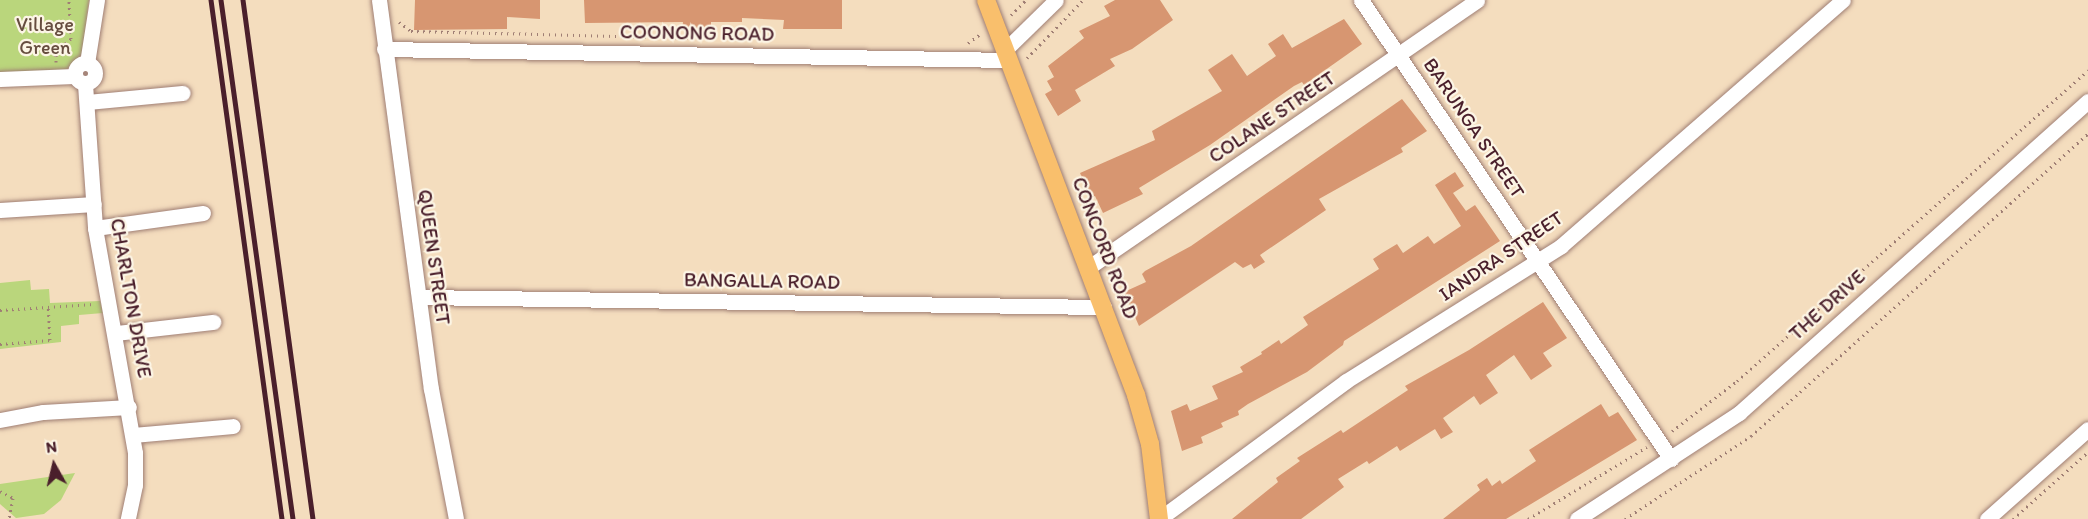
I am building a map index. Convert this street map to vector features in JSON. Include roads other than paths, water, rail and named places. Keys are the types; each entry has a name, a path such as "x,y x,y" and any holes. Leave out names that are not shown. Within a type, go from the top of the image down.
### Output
{"main road":[{"name":"CONCORD ROAD","path":"986,0 1089,267 1144,419 1159,519"}],"street":[{"path":"0,79 80,80 77,66 87,63 97,0"},
{"name":"QUEEN STREET","path":"379,0 431,389 456,519"},
{"path":"1007,55 1056,0"},
{"name":"BARUNGA STREET","path":"1361,0 1671,459"},
{"name":"COLANE STREET","path":"1089,267 1477,0"},
{"name":"IANDRA STREET","path":"1159,519 1328,394 1561,246 1843,0"},
{"name":"COONONG ROAD","path":"384,50 1007,55"},
{"name":"CHARLTON DRIVE","path":"80,80 87,102 95,228 134,435 135,485 128,519"},
{"path":"87,102 183,93"},
{"name":"THE DRIVE","path":"1577,519 1739,413 2088,100"},
{"path":"0,210 94,204"},
{"path":"95,228 203,213"},
{"name":"BANGALLA ROAD","path":"418,297 1104,307"},
{"path":"116,333 213,322"},
{"path":"0,420 44,412 129,407"},
{"path":"134,435 232,426"},
{"path":"1987,519 2088,429"}],"railway":[{"path":"211,0 282,519"},
{"path":"221,0 293,519"},
{"path":"243,0 313,519"}],"park label":[{"name":"Village Green","path":"45,36"}]}
